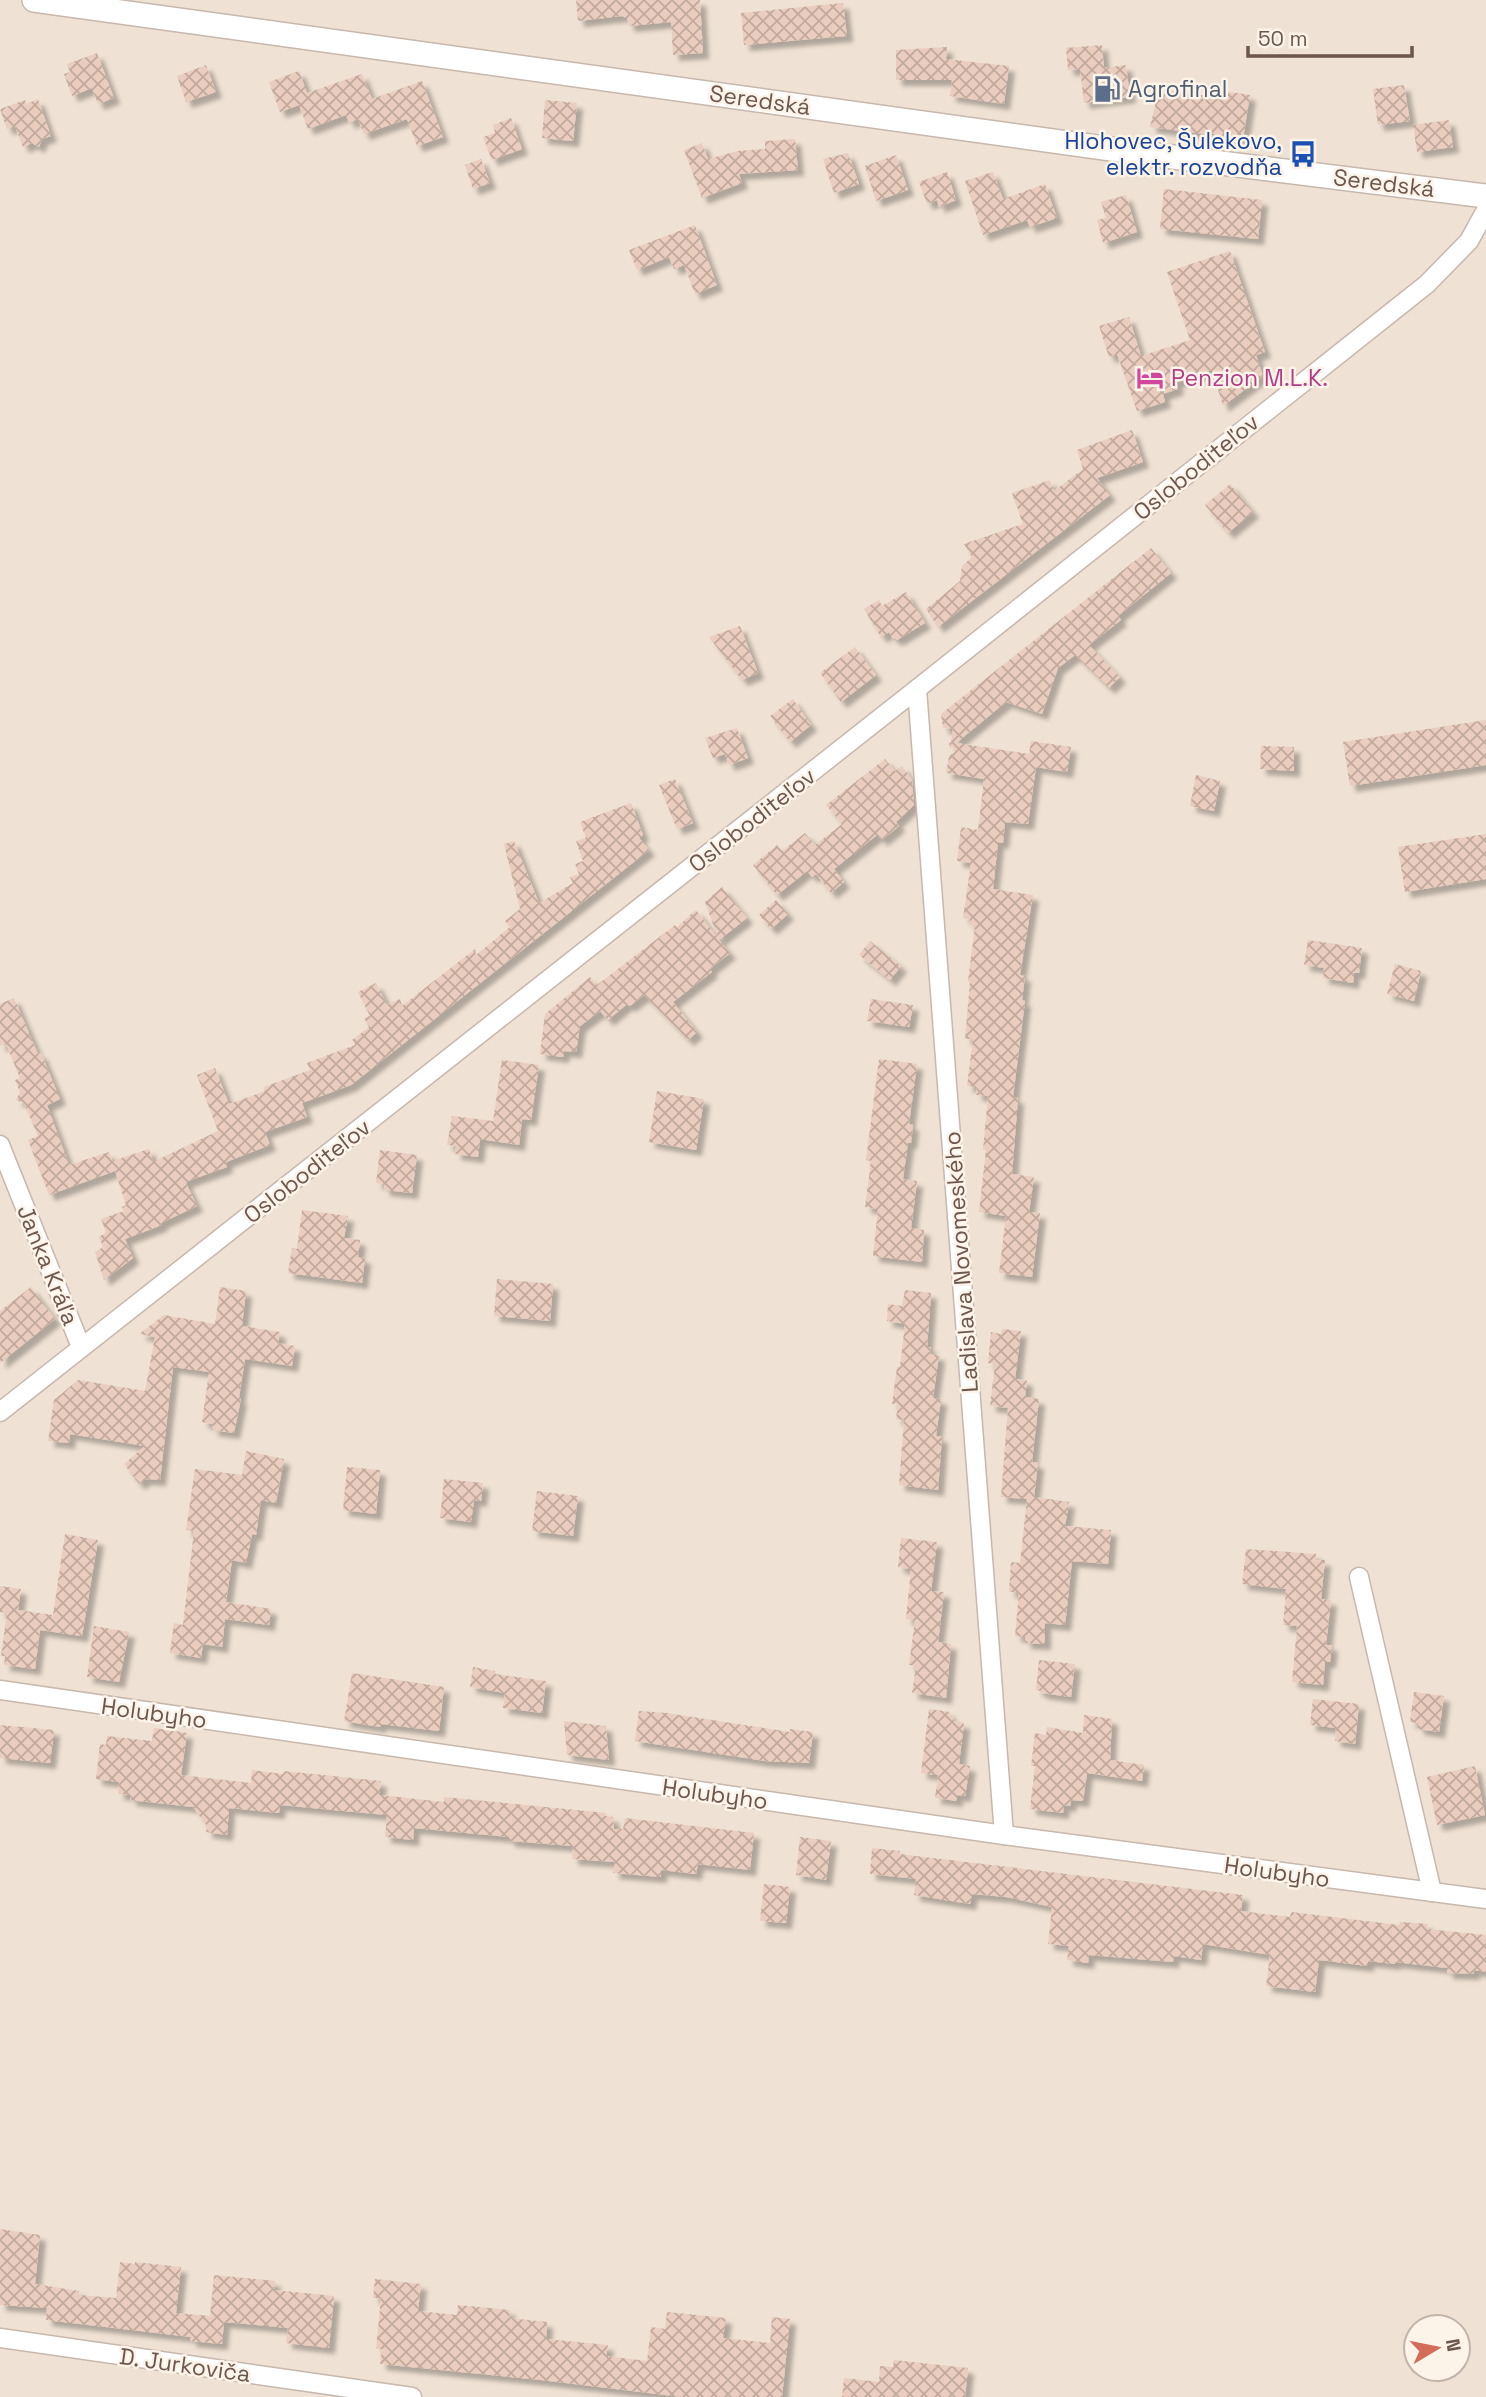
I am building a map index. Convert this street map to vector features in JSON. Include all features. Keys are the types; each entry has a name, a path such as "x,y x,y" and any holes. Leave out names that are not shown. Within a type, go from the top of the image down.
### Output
{"street":[{"name":"Seredská","path":"34,0 1133,152 1486,196"},
{"name":"Osloboditeľov","path":"0,1412 918,690 1427,284 1469,241 1486,210"},
{"name":"Ladislava Novomeského","path":"918,690 1004,1836"},
{"name":"Janka Kráľa","path":"0,1145 81,1347"},
{"path":"1359,1577 1432,1892"},
{"name":"Holubyho","path":"0,1690 1004,1836 1486,1899"},
{"name":"D. Jurkoviča","path":"0,2338 412,2397"}],"shaded area":[{"path":"0,0 1486,0 1486,2397 0,2397"}],"building":[{"path":"576,0 700,0 703,53 673,55 671,22 629,26 627,18 622,16 578,21"},
{"path":"843,3 847,36 744,45 741,13"},
{"path":"1102,45 1104,68 1126,65 1130,97 1084,103 1080,69 1068,70 1066,48"},
{"path":"947,47 946,59 1009,66 1004,104 950,96 952,80 896,80 896,50"},
{"path":"97,53 114,98 98,104 92,88 72,96 64,74 70,72 67,64"},
{"path":"206,65 216,92 186,102 177,76"},
{"path":"299,71 307,93 362,74 372,99 422,81 443,137 417,146 407,119 364,134 358,119 349,123 346,115 308,129 299,105 280,112 269,82"},
{"path":"1404,85 1410,121 1378,125 1373,89"},
{"path":"1159,89 1209,96 1210,89 1250,95 1243,139 1150,127"},
{"path":"38,99 51,136 42,139 39,147 32,143 23,147 15,126 7,129 0,109 25,100 26,104"},
{"path":"545,100 577,103 573,141 542,138"},
{"path":"511,118 522,149 492,160 483,137 495,133 493,125"},
{"path":"1449,120 1453,147 1417,152 1413,125"},
{"path":"795,139 798,170 739,174 742,183 702,198 684,150 702,143 708,159 738,151 765,149 765,141"},
{"path":"848,153 859,184 834,193 823,159"},
{"path":"896,155 908,190 876,201 865,166"},
{"path":"481,159 490,183 473,189 465,165"},
{"path":"947,172 956,200 939,207 937,200 927,204 919,182"},
{"path":"993,172 1003,199 1045,184 1057,218 1030,227 1027,220 983,235 965,181"},
{"path":"1164,189 1262,200 1258,239 1160,229"},
{"path":"1126,195 1137,232 1103,243 1097,220 1106,218 1101,202"},
{"path":"695,225 717,285 695,294 684,265 674,269 669,257 637,270 629,250"},
{"path":"1230,251 1265,352 1256,355 1263,376 1223,406 1212,370 1176,382 1178,389 1163,394 1165,402 1137,411 1117,354 1109,357 1099,326 1129,317 1141,356 1190,340 1167,272"},
{"path":"1132,430 1143,462 1097,478 1110,495 938,627 926,609 960,581 962,566 972,557 964,544 1023,524 1012,493 1050,480 1054,491 1083,469 1077,450"},
{"path":"1230,484 1253,512 1228,533 1205,505"},
{"path":"1151,548 1171,573 1118,616 1121,620 1089,645 1120,677 1109,688 1075,655 1058,668 1042,714 1006,702 956,743 1029,754 1031,741 1071,747 1067,772 1036,767 1028,824 1005,822 1003,843 998,842 993,889 1033,895 1020,975 1025,976 1022,1000 1025,1001 1013,1097 1018,1098 1012,1174 1034,1177 1029,1212 1040,1213 1032,1277 999,1273 1006,1216 979,1212 986,1150 983,1150 988,1096 976,1095 977,1087 967,1086 973,1039 965,1039 968,981 975,926 969,925 970,919 963,918 971,863 957,861 961,827 978,830 984,779 946,773 949,756 955,752 952,747 950,749 949,742 951,743 953,729 943,728 941,714"},
{"path":"906,592 925,623 897,640 893,639 889,632 881,637 864,609 879,600 882,606"},
{"path":"740,626 758,673 742,680 709,637"},
{"path":"855,647 876,675 841,702 820,673"},
{"path":"793,699 811,725 790,742 770,716"},
{"path":"1486,720 1486,765 1350,786 1343,742"},
{"path":"737,728 748,758 729,765 725,754 713,758 705,738"},
{"path":"1261,746 1294,747 1294,771 1260,769"},
{"path":"885,759 895,771 902,766 912,780 914,805 896,822 899,826 882,840 877,835 834,869 844,882 831,893 816,874 812,877 807,871 777,895 753,865 777,845 782,851 805,833 815,845 842,824 826,805"},
{"path":"1196,775 1220,781 1214,811 1190,806"},
{"path":"675,779 693,823 677,829 659,785"},
{"path":"631,803 643,835 639,838 649,850 351,1085 302,1103 307,1117 265,1132 270,1145 226,1162 227,1167 188,1181 186,1183 197,1206 161,1223 162,1225 125,1239 133,1258 104,1280 95,1252 103,1247 99,1237 106,1232 101,1219 124,1211 122,1207 126,1205 115,1171 49,1195 28,1140 38,1136 24,1103 16,1100 20,1092 15,1080 20,1078 6,1044 0,1046 0,1004 14,998 38,1054 41,1053 60,1099 47,1105 69,1165 109,1152 112,1161 149,1149 153,1162 218,1131 197,1075 215,1068 229,1104 265,1091 264,1087 310,1070 307,1063 355,1045 352,1040 369,1027 364,1018 370,1016 358,992 376,983 387,1005 400,999 402,1006 475,949 476,955 510,927 505,921 520,909 504,844 514,841 539,903 573,883 570,877 579,874 575,864 583,861 576,841 586,838 580,822"},
{"path":"1486,834 1486,879 1405,892 1398,847"},
{"path":"722,887 747,918 719,940 730,953 710,969 712,972 673,1002 697,1032 688,1040 644,995 630,1006 627,1004 608,1020 600,1011 580,1026 576,1052 564,1051 563,1057 540,1054 545,1014 590,977 597,985 696,910 718,938 705,902"},
{"path":"776,900 788,914 771,929 759,915"},
{"path":"1308,940 1362,948 1359,973 1354,973 1353,983 1323,978 1324,968 1304,965"},
{"path":"870,941 901,966 890,980 859,955"},
{"path":"1395,964 1421,971 1414,1001 1387,994"},
{"path":"871,999 913,1005 909,1027 867,1021"},
{"path":"879,1059 917,1064 909,1124 913,1125 911,1143 908,1143 903,1179 917,1181 911,1228 924,1230 922,1262 873,1256 878,1209 865,1207 871,1161 866,1160"},
{"path":"502,1060 539,1065 531,1120 522,1119 519,1145 480,1139 478,1157 455,1154 456,1146 447,1145 452,1116 493,1121"},
{"path":"657,1091 704,1099 696,1150 649,1142"},
{"path":"380,1150 417,1155 412,1193 384,1190 384,1184 376,1183"},
{"path":"302,1210 348,1216 344,1238 360,1240 358,1257 365,1258 362,1283 288,1273 292,1248 297,1249"},
{"path":"497,1279 553,1284 550,1321 494,1316"},
{"path":"31,1287 55,1319 0,1363 0,1311"},
{"path":"220,1287 246,1291 242,1326 280,1332 278,1343 295,1346 292,1366 245,1359 234,1433 212,1430 213,1424 202,1422 209,1372 173,1367 160,1480 145,1479 139,1484 124,1464 145,1446 70,1434 69,1443 48,1441 54,1400 78,1380 145,1391 155,1337 139,1334 164,1315 215,1324"},
{"path":"905,1290 931,1293 927,1347 931,1347 930,1354 939,1355 933,1398 941,1399 936,1436 942,1437 938,1490 899,1485 904,1420 896,1419 898,1404 892,1404 905,1324 887,1321 888,1304 902,1306"},
{"path":"1002,1329 1021,1331 1015,1379 1027,1380 1025,1397 1039,1399 1032,1462 1038,1463 1034,1497 1069,1502 1065,1526 1111,1530 1108,1564 1072,1561 1065,1625 1045,1623 1045,1644 1025,1643 1025,1637 1015,1636 1019,1592 1009,1592 1011,1562 1020,1563 1027,1499 1001,1497 1008,1408 990,1406 995,1364 988,1363 991,1332 1001,1334"},
{"path":"246,1451 284,1459 276,1503 261,1500 256,1535 252,1534 246,1563 232,1560 226,1602 271,1609 269,1625 225,1619 222,1647 203,1644 201,1658 170,1653 174,1623 183,1625 194,1531 186,1530 195,1469 242,1475"},
{"path":"347,1467 380,1470 376,1514 343,1510"},
{"path":"444,1479 483,1483 481,1501 474,1500 471,1522 440,1518"},
{"path":"537,1491 578,1496 573,1536 532,1531"},
{"path":"65,1534 98,1540 82,1636 40,1630 35,1669 4,1665 5,1656 1,1656 7,1613 0,1612 0,1586 21,1589 18,1610 53,1615"},
{"path":"901,1538 937,1542 931,1591 944,1592 938,1642 951,1644 946,1698 912,1693 916,1666 909,1665 915,1620 906,1619 911,1569 898,1567"},
{"path":"1246,1549 1316,1554 1316,1560 1325,1560 1321,1599 1331,1600 1326,1645 1332,1645 1330,1662 1325,1662 1323,1685 1292,1682 1297,1626 1283,1625 1286,1589 1242,1584"},
{"path":"94,1626 129,1632 119,1682 87,1677"},
{"path":"1039,1660 1075,1664 1071,1697 1036,1690"},
{"path":"473,1667 495,1671 495,1674 546,1681 542,1713 503,1708 505,1693 470,1687"},
{"path":"352,1673 444,1687 439,1731 381,1724 380,1727 344,1721"},
{"path":"1414,1692 1444,1696 1439,1732 1418,1729 1418,1723 1410,1722"},
{"path":"1313,1699 1359,1704 1355,1744 1335,1741 1336,1728 1310,1725"},
{"path":"929,1709 950,1712 949,1717 954,1718 953,1721 964,1723 959,1764 970,1766 965,1796 957,1795 957,1801 935,1798 938,1775 921,1773"},
{"path":"639,1711 790,1732 790,1729 813,1732 809,1763 765,1761 635,1741"},
{"path":"1084,1715 1112,1719 1110,1760 1144,1765 1142,1781 1087,1773 1083,1801 1071,1800 1070,1806 1064,1805 1063,1813 1030,1809 1035,1766 1031,1766 1035,1733 1046,1735 1047,1727 1083,1733"},
{"path":"564,1721 606,1726 609,1760 567,1755"},
{"path":"0,1725 54,1730 50,1763 0,1758"},
{"path":"154,1728 187,1733 181,1775 251,1783 252,1770 283,1774 284,1771 381,1781 379,1795 444,1802 444,1797 606,1813 605,1816 613,1817 614,1829 623,1829 625,1818 754,1833 750,1870 698,1864 696,1874 661,1870 661,1877 613,1873 615,1862 572,1859 573,1846 509,1841 509,1837 414,1828 413,1840 385,1837 387,1815 280,1805 279,1813 229,1808 227,1835 206,1832 207,1826 193,1807 130,1800 131,1795 118,1794 119,1782 96,1779 100,1744 106,1745 107,1736 152,1741"},
{"path":"1475,1766 1485,1815 1437,1825 1427,1777"},
{"path":"800,1837 831,1841 826,1880 796,1875"},
{"path":"872,1848 900,1851 899,1854 1243,1895 1241,1911 1290,1917 1291,1912 1399,1925 1400,1922 1428,1924 1427,1929 1486,1935 1486,1972 1474,1970 1474,1974 1447,1973 1447,1968 1395,1962 1368,1961 1368,1966 1319,1960 1315,1992 1266,1986 1270,1955 1203,1944 1201,1960 1174,1956 1173,1962 1089,1955 1088,1963 1067,1960 1069,1946 1048,1944 1052,1907 1006,1897 972,1894 970,1904 914,1895 916,1879 870,1874"},
{"path":"764,1884 790,1887 786,1923 760,1921"},
{"path":"0,2229 40,2235 35,2284 79,2291 79,2295 116,2298 120,2262 135,2262 181,2267 176,2313 210,2316 214,2275 275,2281 274,2290 334,2296 329,2348 286,2343 288,2328 224,2322 222,2344 190,2341 191,2337 46,2320 47,2308 0,2305"},
{"path":"375,2279 421,2284 418,2311 457,2315 458,2305 510,2310 509,2318 547,2322 546,2339 608,2345 606,2356 647,2361 651,2327 665,2329 667,2312 726,2318 723,2338 770,2343 772,2317 790,2319 782,2397 682,2397 380,2364 382,2349 376,2349 381,2298 373,2298"},
{"path":"894,2360 968,2368 965,2397 842,2397 844,2378 879,2382 880,2366 893,2367"}],"place":[{"name":"Agrofinal","path":"1107,89"},
{"name":"Hlohovec, Šulekovo, elektr. rozvodňa","path":"1303,154"},
{"name":"Penzion M.L.K.","path":"1150,378"}]}
